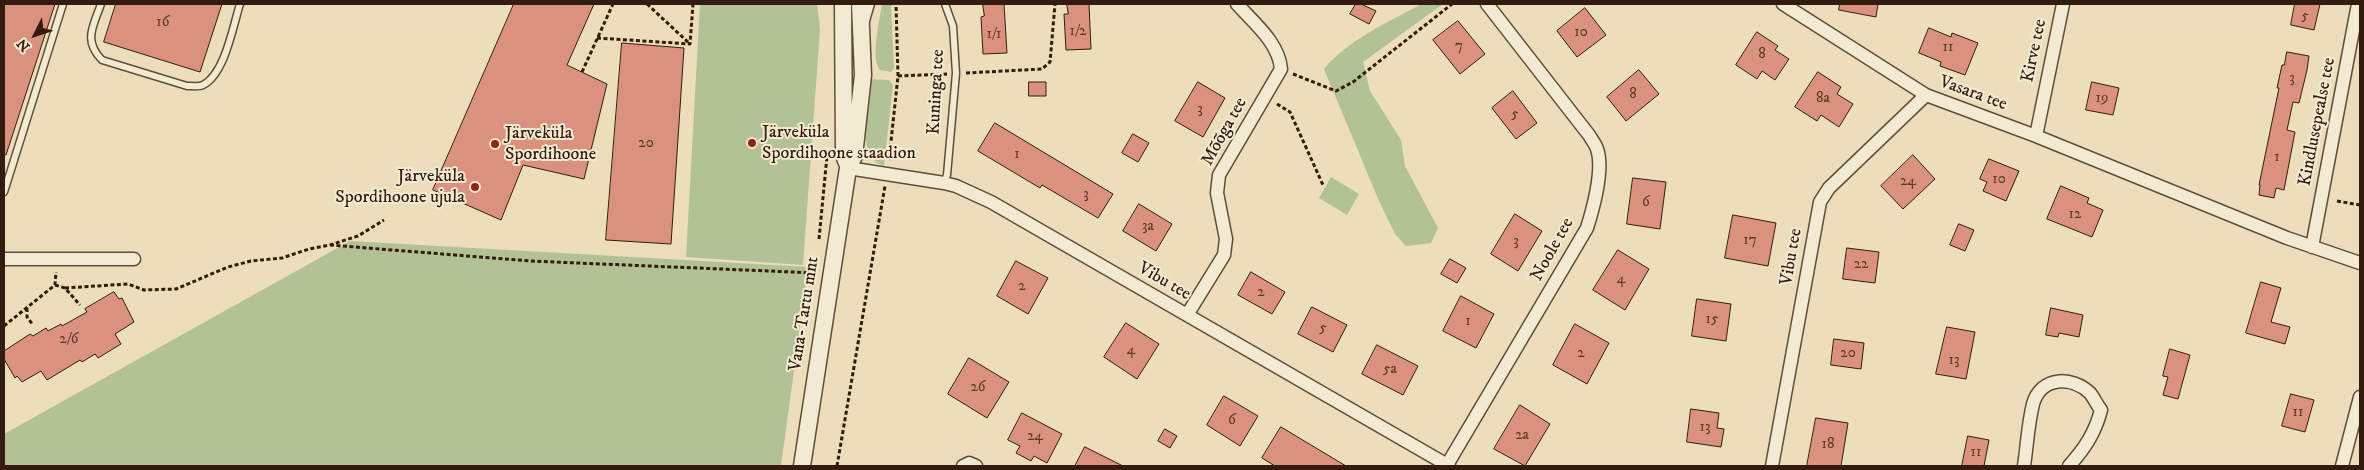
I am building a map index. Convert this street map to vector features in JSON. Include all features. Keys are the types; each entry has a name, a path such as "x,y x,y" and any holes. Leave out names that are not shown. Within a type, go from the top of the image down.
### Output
{"street":[{"name":"Vana-Tartu mnt","path":"843,4 844,154 848,168"},
{"name":"Vana-Tartu mnt","path":"802,466 848,168 854,156 863,75 860,4"},
{"path":"1237,4 1275,48 1280,58 1281,69"},
{"name":"Noole tee","path":"1448,466 1587,228 1593,208 1600,161 1597,149 1589,135 1487,4"},
{"name":"Vasara tee","path":"1783,4 1926,95 2036,136 2312,247 2360,263"},
{"name":"Kirve tee","path":"2036,136 2063,4"},
{"name":"Kindlusepealse tee","path":"2312,247 2356,34 2358,4"},
{"name":"Mõõga tee","path":"1187,315 1224,255 1226,240 1217,193 1218,175 1281,69"},
{"name":"Vibu tee","path":"1772,466 1820,202 1829,188 1926,95"},
{"name":"Vibu tee","path":"848,168 944,183 956,186 992,202 1448,466"},
{"path":"4,259 134,259"},
{"path":"2024,466 2033,402 2042,389 2061,380 2070,381 2090,393 2101,410 2096,429 2086,447 2069,466"},
{"path":"2342,466 2360,396"},
{"path":"963,466 968,464 976,466"}],"lane":[{"path":"4,192 64,4"},
{"path":"101,4 90,37 92,50 102,60 187,86 202,86 213,77 220,66 240,4"},
{"path":"862,37 871,4"},
{"name":"Kuninga tee","path":"944,183 947,175 956,73 953,26 945,4"}],"path":[{"path":"582,72 613,4"},
{"path":"647,4 690,44"},
{"path":"690,44 693,4"},
{"path":"837,466 887,174 898,76 896,4"},
{"path":"898,76 1042,69 1050,62 1055,4"},
{"path":"1281,69 1336,91 1353,82 1452,4"},
{"path":"597,38 690,44"},
{"path":"1272,100 1290,112 1323,185"},
{"path":"818,244 828,149"},
{"path":"2337,200 2360,206"},
{"path":"55,285 65,288 128,284 144,290 176,289 228,267 252,261 282,258 308,249 330,246 358,236 384,220"},
{"path":"330,246 530,261 816,273 816,263"},
{"path":"4,326 55,285 58,259"},
{"path":"65,288 80,305"},
{"path":"27,308 27,317 32,324"}],"green space":[{"name":"Järveküla Spordihoone staadion","path":"700,4 817,4 820,29 803,265 686,257"},
{"path":"882,4 891,4 894,69 891,72 880,70 877,65 876,38"},
{"path":"1422,4 1443,4 1363,62 1370,91 1401,140 1405,166 1438,228 1431,243 1406,246 1395,234 1379,201 1324,69 1344,49 1356,41"},
{"path":"870,79 889,80 893,85 884,166 875,161 869,152 866,141 865,128"},
{"path":"1331,177 1359,194 1347,215 1319,198"},
{"path":"350,241 808,267 781,466 4,466 4,434"}],"building":[{"path":"4,4 55,4 6,155 4,154"},
{"path":"116,4 222,4 200,72 104,42"},
{"path":"514,4 594,4 567,65 607,84 584,179 523,165 501,220 433,190"},
{"path":"983,4 1004,4 1007,53 983,54 981,17 984,16"},
{"path":"1067,4 1089,4 1091,49 1066,50 1064,14 1068,14"},
{"path":"1356,4 1361,4 1376,11 1369,24 1350,14"},
{"path":"1840,4 1878,4 1876,17 1839,10"},
{"path":"2295,4 2320,4 2314,30 2291,25"},
{"path":"1585,8 1606,35 1577,57 1557,31"},
{"path":"1458,21 1485,54 1460,74 1433,40"},
{"path":"1929,28 1951,37 1952,33 1978,43 1965,75 1940,66 1941,62 1919,53"},
{"path":"1757,32 1778,46 1775,50 1789,59 1775,80 1762,71 1757,79 1736,65"},
{"path":"622,43 684,48 671,244 606,240"},
{"path":"2287,52 2309,56 2299,103 2293,102 2287,130 2295,132 2284,190 2276,188 2274,198 2259,195 2259,185 2279,88 2277,88"},
{"path":"1639,70 1659,94 1626,121 1607,97"},
{"path":"1818,72 1841,87 1837,94 1853,104 1839,127 1821,115 1817,121 1795,107"},
{"path":"1029,82 1046,82 1046,96 1029,96"},
{"path":"1198,82 1225,98 1203,137 1175,121"},
{"path":"2092,82 2119,88 2113,115 2086,110"},
{"path":"1513,91 1537,123 1516,139 1492,108"},
{"path":"995,123 1113,194 1098,218 1042,185 1040,188 978,151"},
{"path":"1133,134 1149,143 1138,162 1122,153"},
{"path":"1913,155 1935,179 1903,209 1881,186"},
{"path":"1989,159 2019,171 2006,201 1983,191 1987,182 1980,179"},
{"path":"1633,178 1666,182 1660,229 1627,224"},
{"path":"2061,186 2089,198 2087,203 2103,210 2092,237 2047,219"},
{"path":"1139,204 1172,224 1156,251 1123,231"},
{"path":"1515,214 1542,231 1518,271 1491,254"},
{"path":"1733,215 1776,223 1768,266 1725,258"},
{"path":"1959,224 1974,230 1965,251 1950,245"},
{"path":"1847,248 1879,252 1875,283 1843,279"},
{"path":"1618,250 1649,269 1625,310 1593,290"},
{"path":"1450,259 1466,268 1457,283 1441,274"},
{"path":"1016,261 1048,278 1028,314 997,296"},
{"path":"1251,272 1285,292 1272,314 1238,295"},
{"path":"2261,282 2281,288 2271,322 2290,327 2285,344 2246,333"},
{"path":"114,292 119,299 122,298 134,322 115,334 121,344 98,358 95,354 82,362 80,360 47,380 41,371 22,382 17,376 15,378 4,359 4,351 30,334 33,336 46,328 48,331 61,324 62,326 87,312 85,309"},
{"path":"1461,296 1494,314 1476,348 1443,331"},
{"path":"1697,299 1731,304 1726,341 1692,336"},
{"path":"1312,307 1347,325 1333,352 1298,334"},
{"path":"2051,308 2083,315 2079,337 2059,333 2058,337 2046,335"},
{"path":"1126,323 1159,344 1137,379 1104,357"},
{"path":"1575,324 1609,343 1587,384 1553,365"},
{"path":"1947,327 1975,332 1966,379 1936,374"},
{"path":"1834,339 1864,343 1861,369 1831,365"},
{"path":"1377,345 1418,366 1403,395 1362,374"},
{"path":"2170,349 2190,355 2178,399 2163,395 2168,377 2163,376"},
{"path":"969,358 1009,382 987,418 948,394"},
{"path":"2291,394 2314,400 2305,432 2282,426"},
{"path":"1224,396 1258,416 1240,446 1207,425"},
{"path":"1520,405 1550,424 1525,466 1494,449"},
{"path":"1691,409 1719,413 1717,428 1724,429 1721,447 1687,442"},
{"path":"1022,413 1062,434 1047,463 1034,456 1031,461 1016,453 1020,446 1008,440"},
{"path":"1816,418 1848,423 1841,466 1807,466"},
{"path":"1281,427 1346,466 1275,466 1262,458"},
{"path":"1165,429 1177,436 1170,448 1158,441"},
{"path":"1968,436 1989,440 1984,466 1962,466"},
{"path":"1085,447 1123,466 1075,466"}],"place":[{"name":"Järveküla Spordihoone staadion","path":"752,143"},
{"name":"Järveküla Spordihoone","path":"495,144"},
{"name":"Järveküla Spordihoone ujula","path":"475,187"}]}
